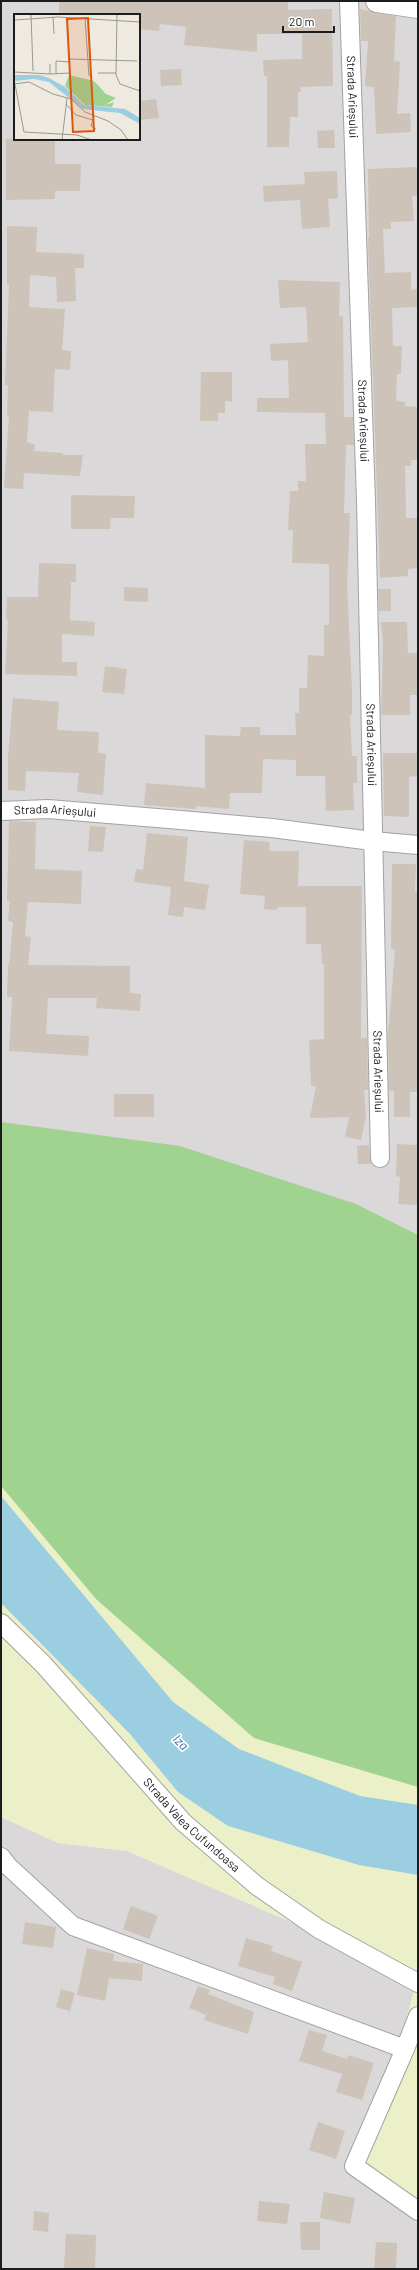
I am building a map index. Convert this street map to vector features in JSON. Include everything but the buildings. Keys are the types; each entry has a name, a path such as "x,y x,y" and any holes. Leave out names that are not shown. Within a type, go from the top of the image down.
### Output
{"street":[{"name":"Strada Arieșului","path":"349,1 366,493 372,841 380,1158"},
{"path":"377,1 418,7"},
{"name":"Strada Arieșului","path":"1,810 48,809 169,819 272,828 372,841 418,845"},
{"name":"Strada Valea Cufundoasa","path":"1,1623 43,1664 183,1822 257,1886 318,1929 418,1983"},
{"path":"1,1857 8,1866 74,1926 405,2049"},
{"path":"418,2016 354,2166 418,2211"}],"shaded area":[{"path":"1,1 418,1 418,1258 1,1133"},
{"path":"1,1817 58,1843 127,1851 418,1977 364,2167 418,2207 418,2269 1,2269"}],"green space":[{"path":"1,1122 180,1146 356,1204 418,1235 418,1787 254,1738 96,1599 1,1486"},
{"path":"1,1133 418,1258 418,1977 127,1851 58,1843 1,1817"},
{"path":"418,1978 418,2207 364,2167"}],"water":[{"name":"Iza","path":"1,1496 173,1702 239,1749 360,1796 418,1805 418,1875 359,1865 228,1826 178,1792 130,1734 1,1603"}]}
